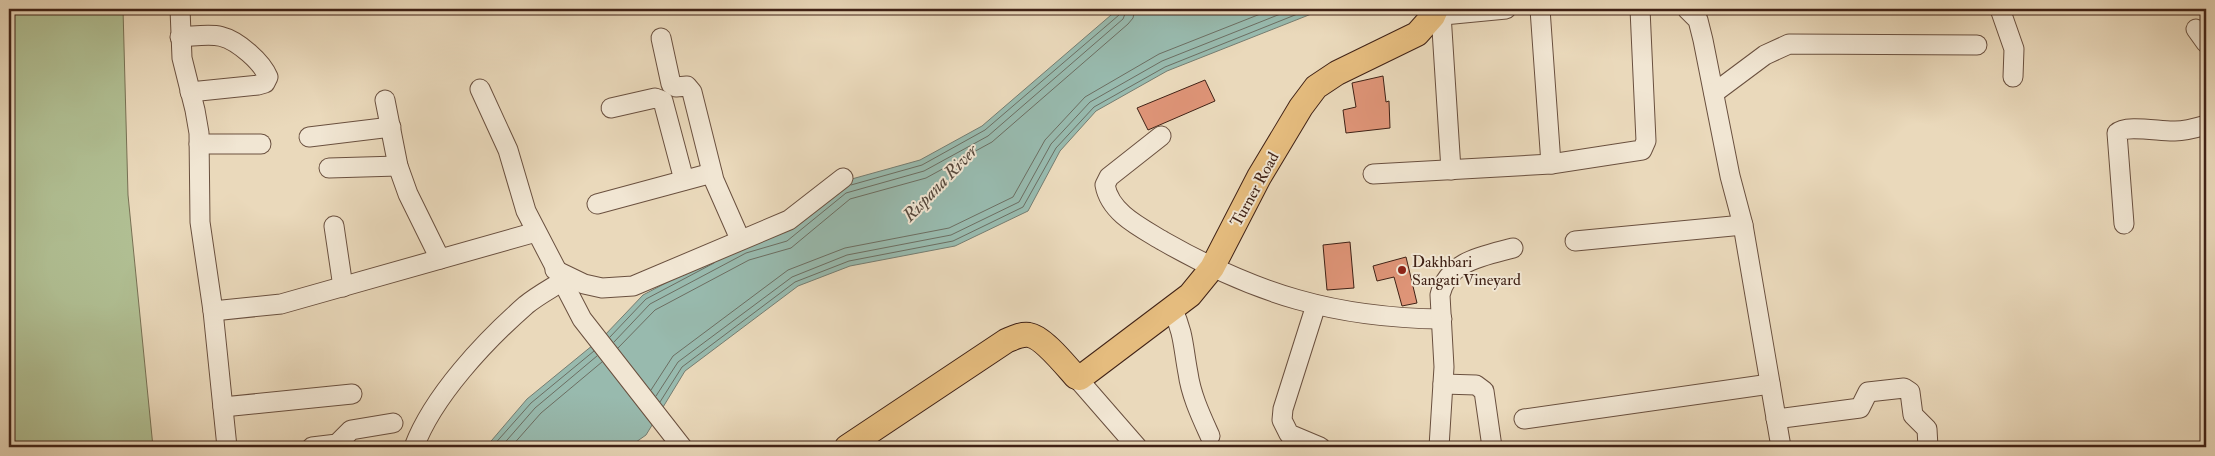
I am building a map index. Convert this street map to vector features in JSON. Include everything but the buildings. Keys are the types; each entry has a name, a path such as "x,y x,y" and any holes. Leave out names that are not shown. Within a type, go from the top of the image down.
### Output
{"main road":[{"name":"Turner Road","path":"1076,377 1080,378 1190,295 1212,268 1258,177 1301,107 1316,87 1337,73 1417,34 1436,12"},
{"path":"847,447 1006,341 1018,336 1030,335 1041,341 1076,377"}],"street":[{"path":"180,9 182,58 195,110 199,144 200,222 213,311 227,447"},
{"path":"1451,170 1436,12 1506,9"},
{"path":"1540,9 1551,164"},
{"path":"1373,174 1551,164 1635,153 1645,147 1640,9"},
{"path":"1686,9 1698,20 1730,176 1743,224 1782,447"},
{"path":"2000,9 2014,49 2013,77"},
{"path":"180,37 226,36 236,41 259,62 268,77 265,83 258,85 190,92"},
{"path":"661,38 670,84 676,87 687,86 692,92 712,173 740,239"},
{"path":"1714,93 1765,55 1789,44 1977,45"},
{"path":"480,89 508,150 526,211 558,276 582,319 682,447"},
{"path":"611,108 655,98 663,101 684,180"},
{"path":"385,100 398,166 408,194 440,259"},
{"path":"2124,224 2117,133 2125,129 2193,130 2206,125"},
{"path":"309,137 391,127"},
{"path":"1161,136 1109,177 1105,185 1111,204 1134,222 1212,268 1273,293 1316,305 1371,316 1442,319"},
{"path":"199,144 261,144"},
{"path":"329,168 398,166"},
{"path":"598,204 712,173"},
{"path":"558,276 593,286 616,289 633,286 740,239 789,220 843,178"},
{"path":"1575,241 1743,224"},
{"path":"334,226 343,287"},
{"path":"213,311 280,304 536,232"},
{"path":"1439,447 1443,384 1440,295 1448,276 1473,260 1513,248"},
{"path":"414,447 419,435 452,383 490,339 558,276"},
{"path":"1316,305 1283,409 1282,420 1289,434 1320,447"},
{"path":"1172,308 1184,336 1188,374 1193,395 1210,436"},
{"path":"1076,377 1137,447"},
{"path":"1443,384 1476,385 1484,390 1492,447"},
{"path":"1524,418 1770,384"},
{"path":"1776,419 1860,408 1868,392 1904,388 1910,392 1913,415 1927,429 1928,447"},
{"path":"223,407 352,394"},
{"path":"312,447 337,444 351,430 393,423"}],"green space":[{"path":"9,9 123,9 128,195 153,447 9,447"}],"water":[{"name":"Rispana River","path":"1118,9 1324,9 1167,71 1096,111 1060,151 1028,211 955,246 850,266 798,286 685,371 646,435 629,447 486,447 527,399 604,336 643,295 742,243 841,182 920,160 982,126"}],"place":[{"name":"Dakhbari Sangati Vineyard","path":"1402,270"}]}
